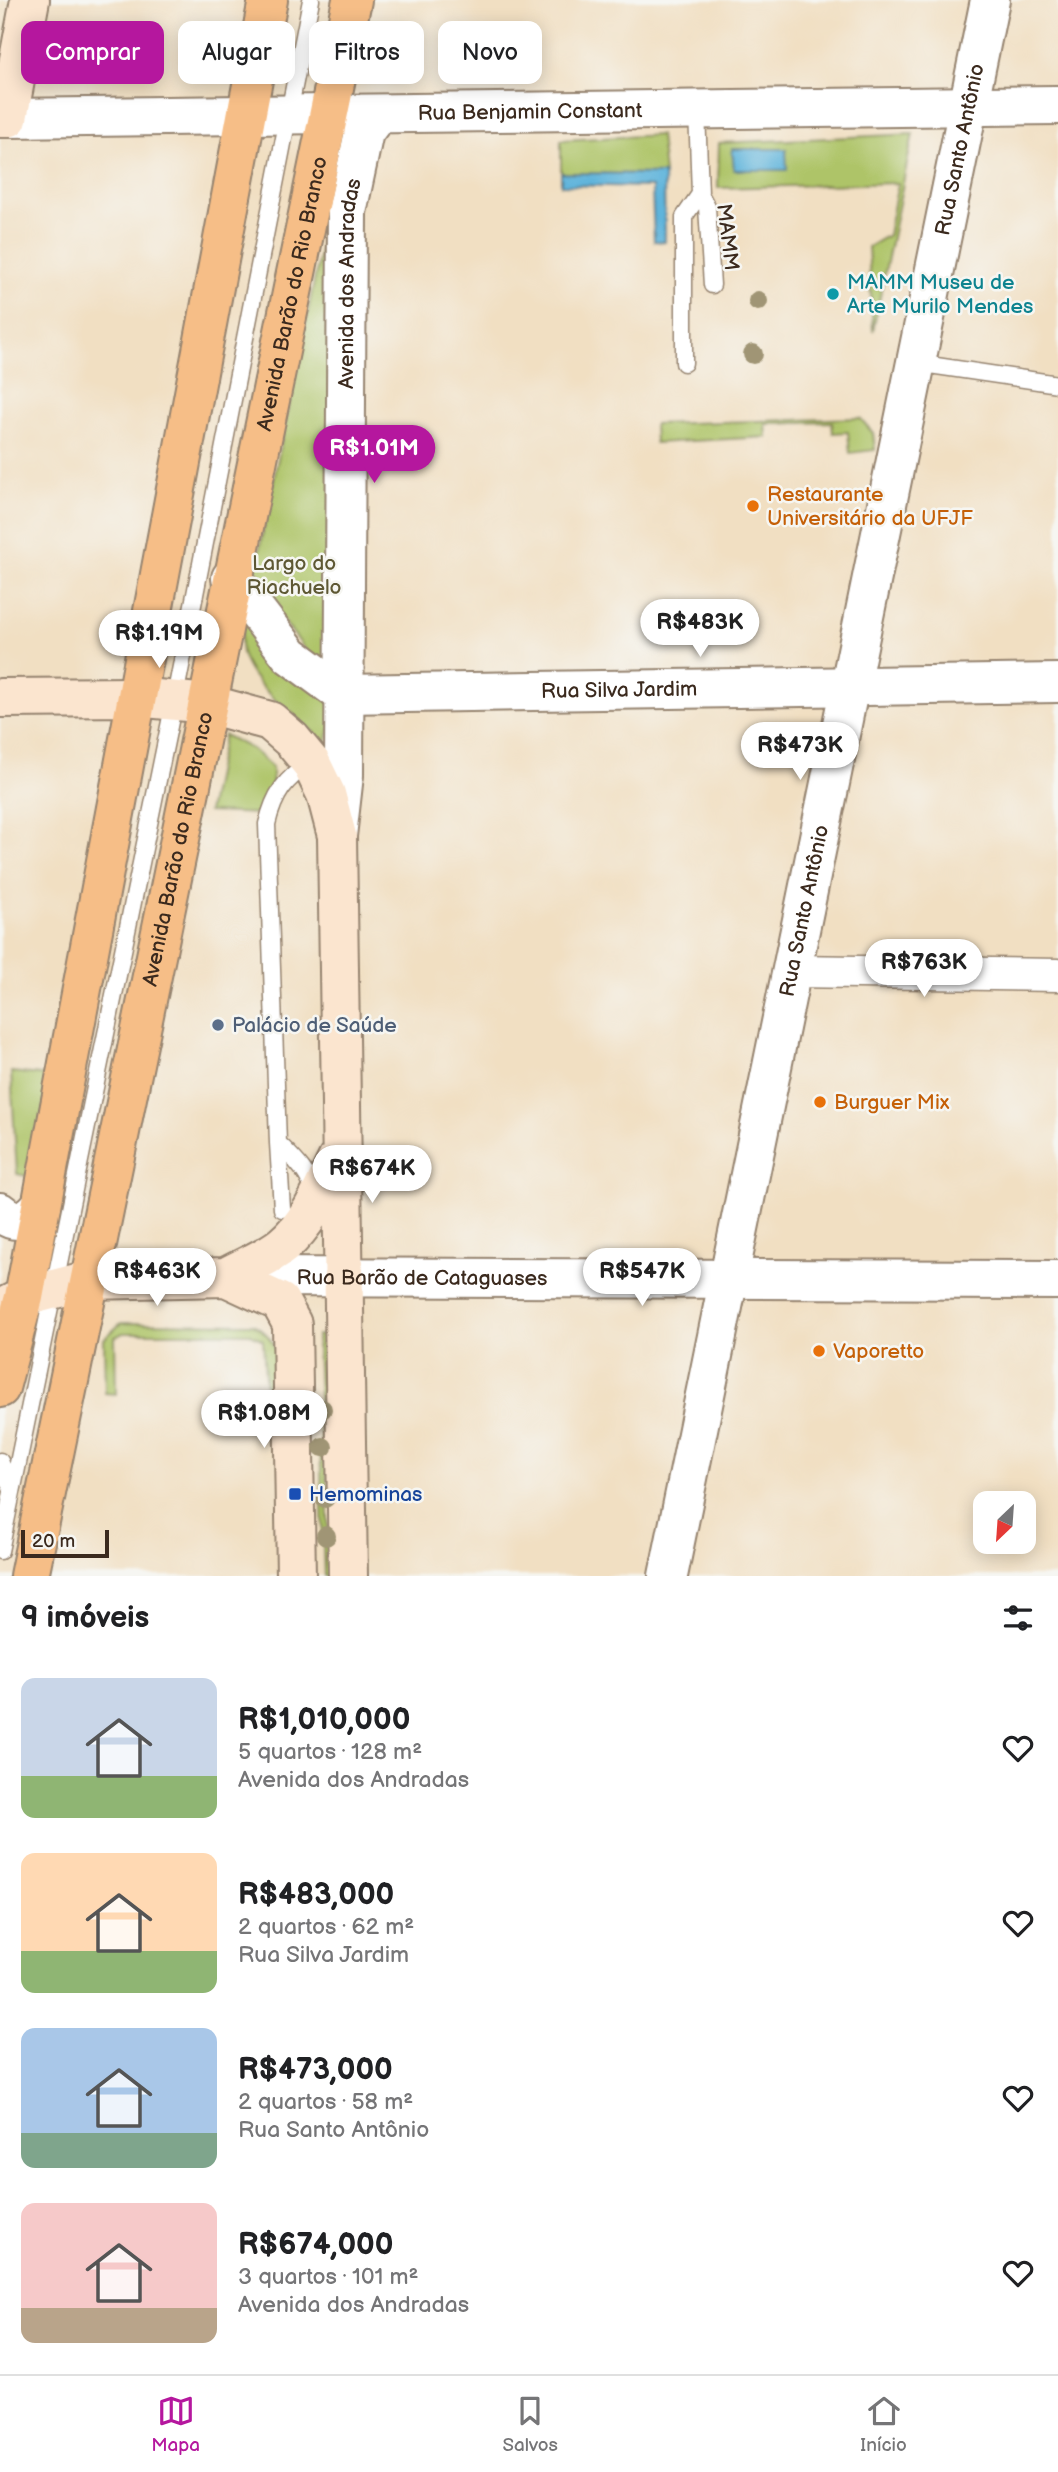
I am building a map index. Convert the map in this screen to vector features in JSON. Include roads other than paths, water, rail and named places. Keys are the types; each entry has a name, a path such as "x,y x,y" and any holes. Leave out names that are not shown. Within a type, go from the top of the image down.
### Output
{"main road":[{"path":"4,118 30,0"},
{"name":"Avenida Barão do Rio Branco","path":"0,1388 25,1298 268,0"},
{"name":"Avenida Barão do Rio Branco","path":"29,1576 89,1280 191,703 231,578 352,0"},
{"path":"0,698 136,697"},
{"name":"Avenida dos Andradas","path":"136,697 191,703 270,721 292,740 311,763 326,794 337,836 348,1576"},
{"path":"226,1277 281,1246 301,1227 299,1206 341,1151"},
{"path":"226,1277 280,1303 292,1324 296,1576"},
{"name":"Rua Barão de Cataguases","path":"25,1298 89,1280 226,1277"}],"street":[{"name":"Rua Santo Antônio","path":"668,1576 990,0"},
{"name":"Rua Benjamin Constant","path":"4,118 1058,105"},
{"name":"Avenida dos Andradas","path":"337,836 344,775 347,212 364,132 377,115"},
{"path":"231,578 290,655 343,694"},
{"name":"Rua Silva Jardim","path":"343,694 1058,683"},
{"path":"792,971 1058,975"},
{"path":"0,1212 12,1220 22,1221 33,1215 41,1205"},
{"name":"Rua Barão de Cataguases","path":"226,1277 1058,1280"}],"lane":[{"name":"Avenida Barão do Rio Branco","path":"0,1551 12,1490 25,1298 191,703 289,115 311,0"},
{"name":"MAMM","path":"697,110 700,194 707,207 712,285"},
{"path":"684,363 684,218 700,194"},
{"path":"916,363 1058,384"},
{"path":"299,1206 278,1143 267,824 280,788 296,772 311,763"},
{"path":"278,1143 311,1181 299,1206"},
{"path":"0,1461 12,1490"}],"water":[{"path":"732,149 786,149 787,170 734,170"},
{"path":"561,173 664,174 665,242 654,241 652,187 561,185"}],"place":[{"name":"MAMM Museu de Arte Murilo Mendes","path":"833,294"},
{"name":"Restaurante Universitário da UFJF","path":"753,506"},
{"name":"Palácio de Saúde","path":"218,1025"},
{"name":"Burguer Mix","path":"820,1102"},
{"name":"Vaporetto","path":"819,1351"},
{"name":"Hemominas","path":"295,1494"}],"park label":[{"name":"Largo do Riachuelo","path":"294,575"}]}
